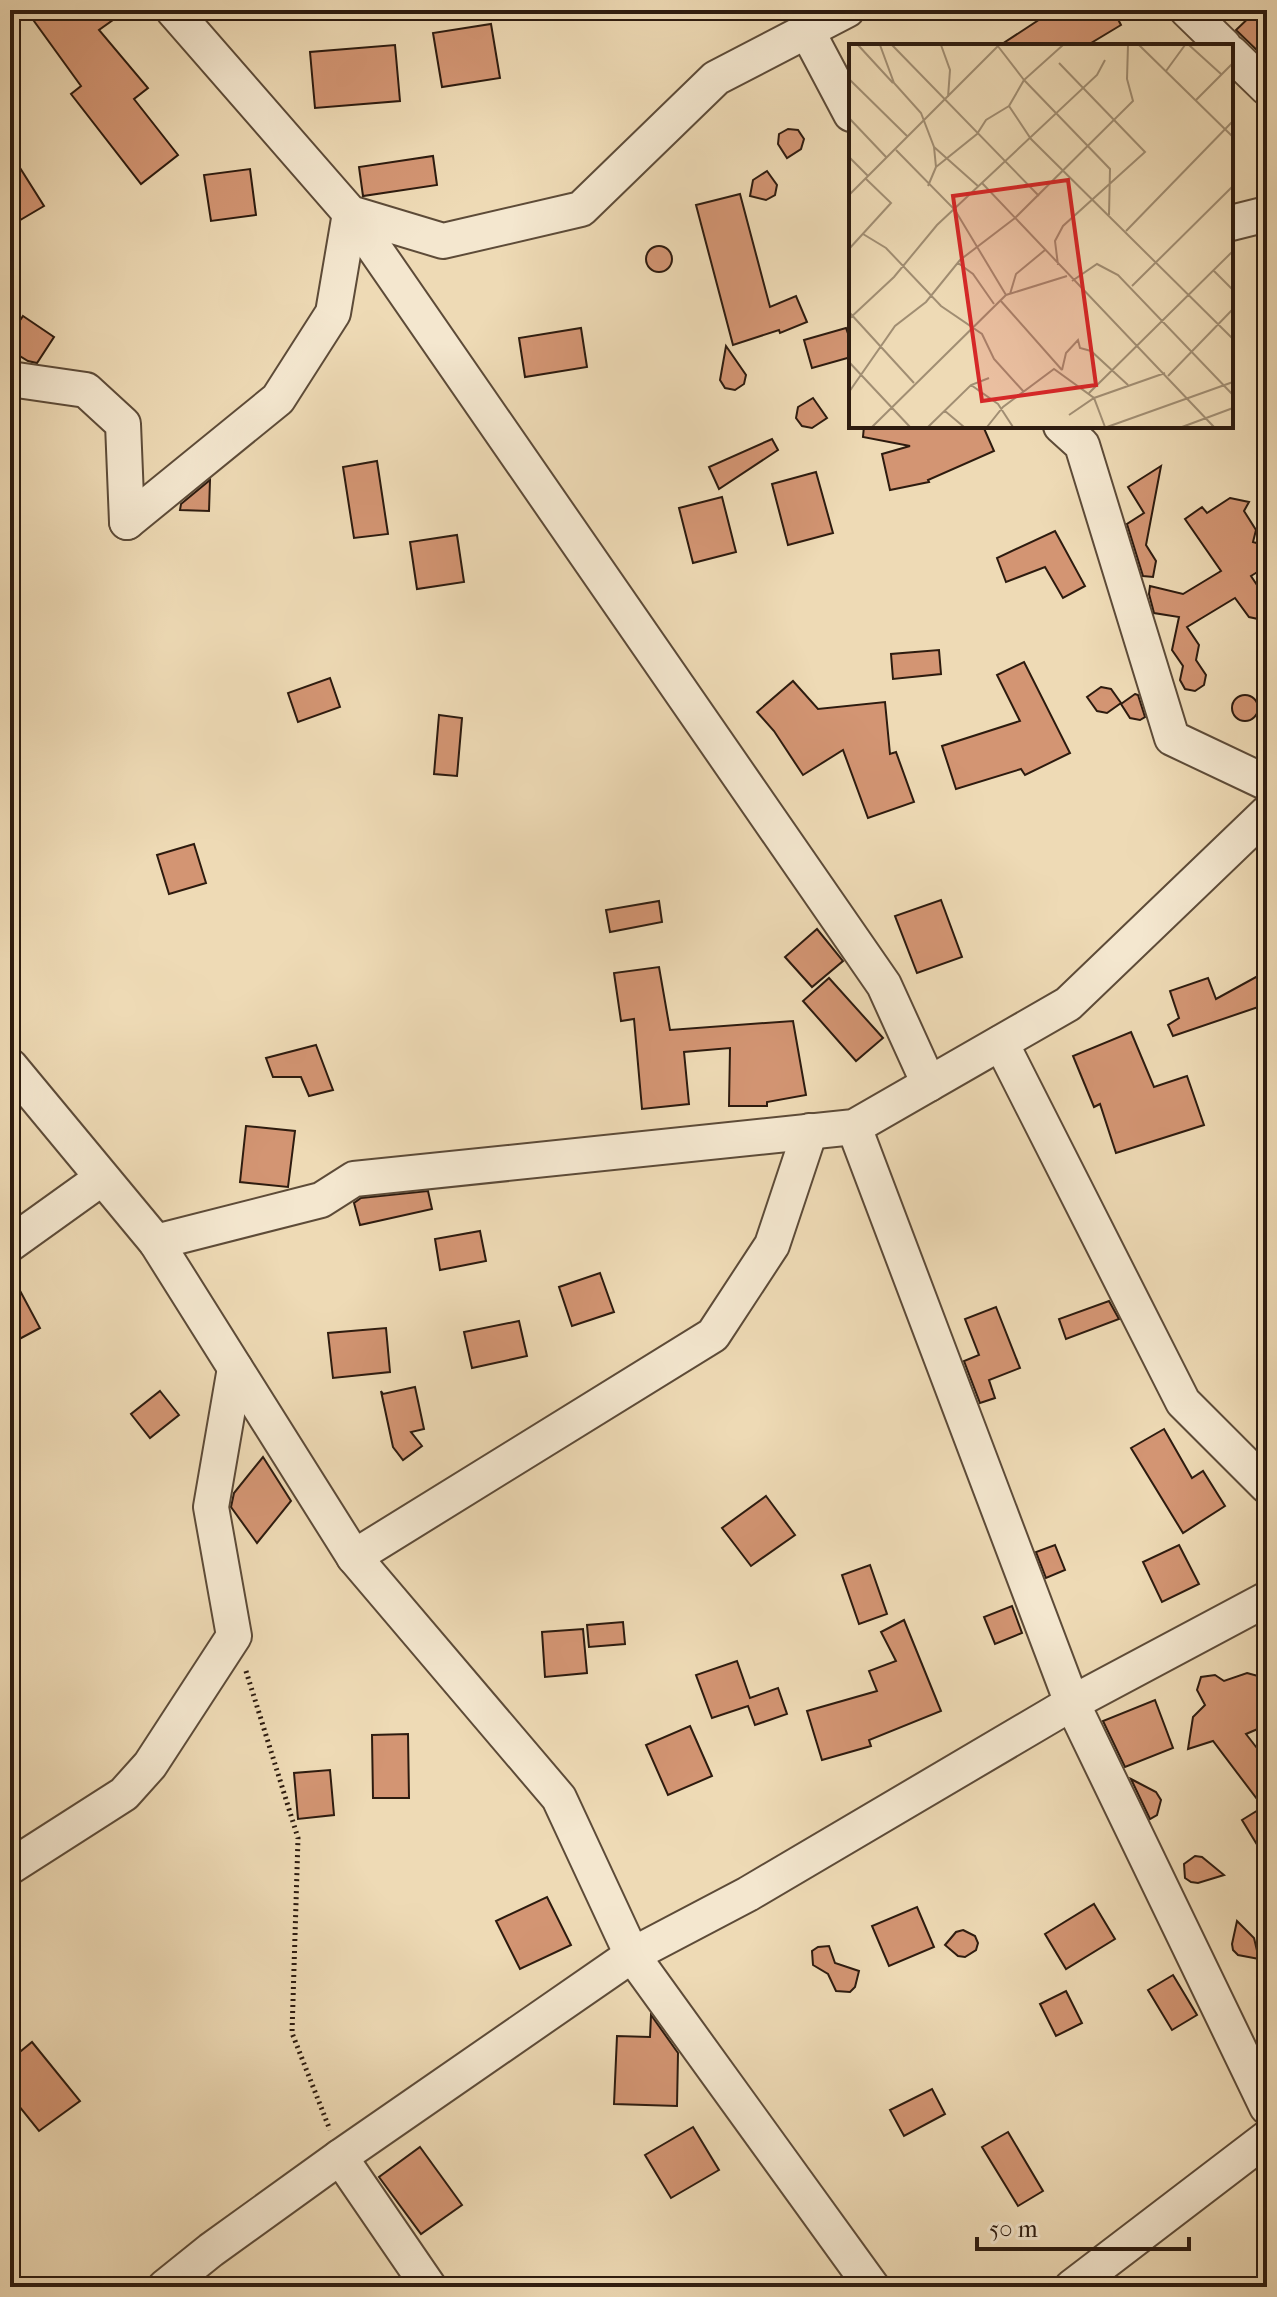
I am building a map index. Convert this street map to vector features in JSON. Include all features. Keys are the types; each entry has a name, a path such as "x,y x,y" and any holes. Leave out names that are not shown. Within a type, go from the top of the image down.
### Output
{"street":[{"path":"173,10 350,213 884,985 929,1084"},
{"path":"350,213 443,241 581,209 716,78 847,10"},
{"path":"1187,10 1222,44"},
{"path":"807,31 849,110"},
{"path":"1233,55 1267,88"},
{"path":"10,379 86,390 123,424 127,522 278,399 333,313 350,213"},
{"path":"1233,222 1267,214"},
{"path":"1063,428 1082,445 1172,738 1267,783"},
{"path":"156,1242 321,1200 354,1179 854,1127 1068,1004 1267,813"},
{"path":"1001,1043 1183,1402 1267,1486"},
{"path":"10,1066 156,1242 354,1557 559,1798 632,1955 872,2287"},
{"path":"854,1127 1072,1703 1267,2107"},
{"path":"354,1557 713,1335 772,1245 810,1131"},
{"path":"10,1244 102,1178"},
{"path":"10,1867 124,1794 150,1765 234,1636 211,1507 235,1368"},
{"path":"165,2287 340,2157 632,1955 748,1894 1072,1703 1267,1599"},
{"path":"1072,2287 1267,2138"},
{"path":"340,2157 429,2287"}],"path":[{"path":"234,1636 298,1838 292,2033 340,2157"}],"building":[{"path":"26,10 127,10 99,30 148,88 134,99 178,155 141,184 71,94 81,86"},
{"path":"1054,10 1113,10 1121,25 1089,44 1002,44"},
{"path":"1257,10 1267,10 1267,60 1236,30"},
{"path":"491,24 500,78 442,87 433,33"},
{"path":"395,45 400,101 315,108 310,52"},
{"path":"788,129 798,130 804,139 801,149 787,158 778,144 779,134"},
{"path":"10,152 44,206 10,226"},
{"path":"433,156 437,185 363,196 359,167"},
{"path":"250,169 256,215 211,221 204,175"},
{"path":"767,171 777,185 775,195 766,200 750,196 753,180"},
{"path":"740,194 770,307 796,296 807,322 780,333 779,330 733,345 696,205"},
{"path":"659,246 668,250 672,259 668,268 659,272 650,268 646,259 650,250"},
{"path":"23,316 54,337 37,363 10,350 10,335"},
{"path":"581,328 587,367 525,377 519,338"},
{"path":"846,328 849,358 812,368 804,340"},
{"path":"726,346 746,375 744,384 735,390 725,388 720,380"},
{"path":"813,398 827,418 812,428 802,426 796,418 798,407"},
{"path":"864,428 984,428 994,451 929,482 890,490 882,454 910,446 863,437"},
{"path":"772,439 778,450 719,489 709,467"},
{"path":"377,461 388,534 354,538 343,467"},
{"path":"1161,466 1146,545 1156,561 1153,577 1143,576 1127,524 1144,513 1128,487"},
{"path":"816,472 833,533 788,545 772,484"},
{"path":"210,480 209,511 180,510 181,504"},
{"path":"722,497 736,552 693,563 679,508"},
{"path":"1230,498 1249,502 1244,511 1256,530 1253,542 1267,546 1267,566 1251,576 1267,600 1267,621 1249,617 1235,598 1187,627 1199,645 1196,660 1206,675 1204,685 1195,691 1185,689 1180,680 1183,666 1172,650 1179,617 1154,613 1150,586 1183,594 1221,571 1185,519 1202,507 1207,513"},
{"path":"1055,531 1085,586 1063,598 1045,567 1006,582 997,558"},
{"path":"457,535 464,582 417,589 410,542"},
{"path":"939,650 941,674 893,679 891,654"},
{"path":"1024,662 1070,753 1025,775 1021,769 956,789 942,746 1020,721 997,675"},
{"path":"330,678 340,707 298,722 288,693"},
{"path":"793,681 818,709 885,702 890,754 896,752 914,802 868,818 843,750 803,775 774,731 757,712"},
{"path":"1101,687 1111,689 1121,703 1107,713 1097,711 1087,697"},
{"path":"1135,694 1145,717 1140,720 1130,718 1121,704"},
{"path":"1245,695 1254,699 1258,708 1254,717 1245,721 1236,717 1232,708 1236,699"},
{"path":"439,715 462,718 457,776 434,774"},
{"path":"194,844 206,883 169,894 157,855"},
{"path":"941,900 962,957 917,973 895,916"},
{"path":"659,901 662,922 610,932 606,910"},
{"path":"817,929 843,961 812,987 785,957"},
{"path":"659,967 670,1030 793,1021 806,1095 767,1102 767,1106 729,1106 730,1048 684,1052 689,1104 642,1109 634,1019 621,1021 614,973"},
{"path":"1267,971 1267,1004 1173,1036 1168,1025 1179,1018 1170,991 1208,978 1216,999"},
{"path":"829,978 883,1038 856,1061 803,1001"},
{"path":"1131,1032 1154,1087 1187,1076 1204,1125 1116,1153 1100,1104 1094,1107 1073,1056"},
{"path":"316,1045 333,1090 309,1096 301,1077 273,1077 266,1058"},
{"path":"246,1126 295,1131 288,1187 240,1182"},
{"path":"428,1191 432,1209 360,1225 354,1203 361,1198"},
{"path":"480,1231 486,1261 440,1270 435,1239"},
{"path":"10,1272 40,1328 10,1344"},
{"path":"600,1273 614,1312 572,1326 559,1287"},
{"path":"1109,1301 1119,1319 1066,1339 1059,1319"},
{"path":"996,1307 1020,1368 989,1380 995,1398 980,1403 964,1361 979,1355 965,1319"},
{"path":"519,1321 527,1356 472,1368 464,1332"},
{"path":"386,1328 390,1372 333,1378 328,1333"},
{"path":"415,1387 424,1429 411,1432 422,1446 403,1460 393,1447 381,1391 383,1394"},
{"path":"160,1391 179,1415 150,1438 131,1414"},
{"path":"1164,1429 1192,1478 1203,1471 1225,1506 1183,1533 1131,1448"},
{"path":"263,1457 291,1501 257,1543 231,1507 234,1493"},
{"path":"766,1496 795,1535 751,1566 722,1528"},
{"path":"1055,1545 1065,1570 1046,1578 1036,1552"},
{"path":"1179,1545 1199,1584 1162,1602 1143,1562"},
{"path":"870,1565 887,1614 859,1624 842,1575"},
{"path":"1012,1606 1022,1633 995,1644 984,1617"},
{"path":"904,1620 941,1711 869,1740 871,1746 822,1760 807,1711 877,1691 869,1671 896,1661 881,1632"},
{"path":"623,1622 625,1644 589,1647 587,1625"},
{"path":"583,1629 587,1673 545,1677 542,1632"},
{"path":"737,1661 750,1698 778,1688 787,1714 755,1725 748,1706 712,1718 696,1675"},
{"path":"1247,1673 1258,1676 1258,1700 1267,1701 1267,1725 1246,1734 1267,1761 1267,1861 1242,1820 1263,1807 1213,1741 1188,1749 1193,1717 1205,1705 1197,1690 1201,1677 1215,1675 1224,1681"},
{"path":"1155,1700 1173,1748 1125,1767 1103,1721"},
{"path":"690,1726 712,1776 668,1795 646,1745"},
{"path":"408,1734 409,1798 373,1798 372,1735"},
{"path":"330,1770 334,1815 298,1819 294,1773"},
{"path":"1131,1779 1156,1792 1161,1800 1157,1815 1150,1819"},
{"path":"1195,1856 1202,1857 1224,1875 1198,1883 1191,1882 1185,1878 1184,1864"},
{"path":"547,1897 571,1945 520,1969 496,1921"},
{"path":"1094,1904 1115,1939 1066,1969 1045,1934"},
{"path":"917,1907 934,1947 889,1966 872,1926"},
{"path":"1237,1921 1254,1938 1259,1959 1238,1955 1233,1950"},
{"path":"963,1930 975,1936 978,1943 976,1950 965,1957 958,1956 945,1945 956,1932"},
{"path":"829,1946 835,1963 859,1971 855,1987 850,1992 836,1991 828,1974 813,1965 812,1951"},
{"path":"1173,1975 1197,2015 1172,2030 1148,1990"},
{"path":"1066,1991 1082,2023 1056,2036 1040,2004"},
{"path":"651,2015 678,2053 677,2106 614,2104 617,2036 650,2037"},
{"path":"32,2042 80,2101 39,2131 10,2095 10,2060"},
{"path":"932,2089 945,2114 904,2136 890,2110"},
{"path":"693,2127 719,2170 671,2198 645,2155"},
{"path":"1008,2132 1043,2191 1018,2206 982,2147"},
{"path":"420,2147 462,2205 421,2234 379,2177"}]}
